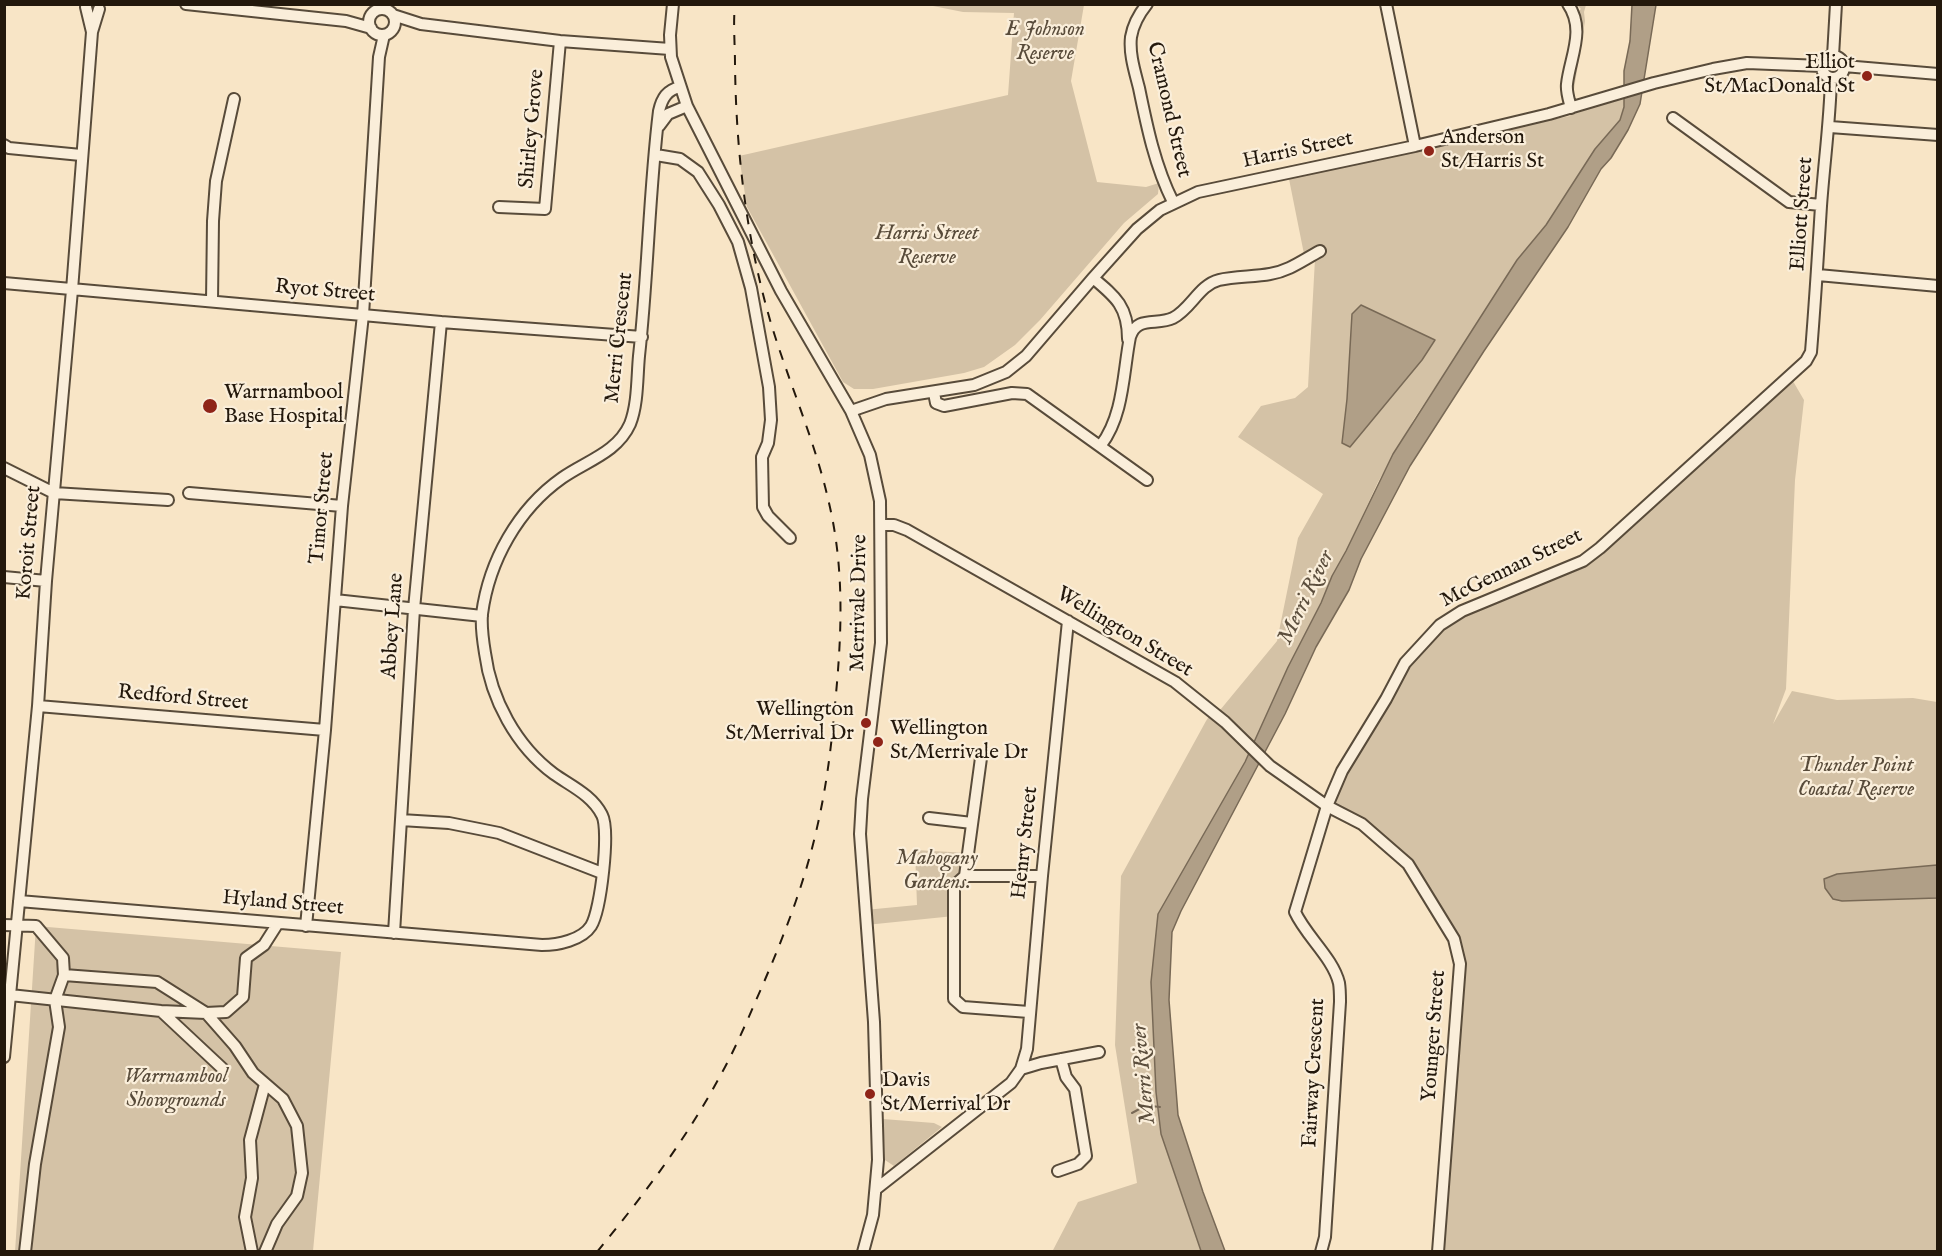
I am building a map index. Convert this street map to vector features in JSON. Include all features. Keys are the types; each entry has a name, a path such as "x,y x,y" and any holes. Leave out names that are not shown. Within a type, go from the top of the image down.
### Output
{"street":[{"path":"186,4 244,8 346,21 380,31 421,24"},
{"name":"Merrivale Drive","path":"673,4 670,50 675,73 687,106 778,285 863,437 874,467 880,501 880,643 860,834 874,1022 878,1150 872,1222 863,1251"},
{"name":"Cramond Street","path":"1147,4 1134,25 1131,46 1134,68 1158,168 1173,202"},
{"path":"1386,4 1415,146"},
{"path":"1568,4 1576,21 1577,32 1567,83 1570,108"},
{"path":"1833,56 1836,4"},
{"path":"85,6 93,9 102,7"},
{"name":"Koroit Street","path":"85,6 92,32"},
{"name":"Koroit Street","path":"4,1057 10,995 10,926 19,901 38,706 46,581 92,32 102,7"},
{"path":"346,21 381,10 421,24 560,41 670,50"},
{"path":"380,31 395,21 381,10"},
{"path":"380,31 381,10"},
{"name":"Timor Street","path":"306,926 325,730 342,506 363,315 380,31"},
{"name":"Shirley Grove","path":"499,207 545,210 560,41"},
{"path":"1833,56 1839,58 1844,66 1841,74 1831,78 1826,75 1822,66 1826,58 1833,56"},
{"name":"Harris Street","path":"850,411 886,399 974,385 1011,368 1026,356 1137,229 1173,202 1210,189 1415,146 1570,108 1654,83 1713,69 1747,63 1822,66"},
{"path":"1844,66 1938,74"},
{"name":"Elliott Street","path":"1811,352 1821,205 1830,127 1831,78"},
{"name":"Merri Crescent","path":"543,945 553,945 578,937 591,926 600,894 605,840 603,817 596,804 540,762 508,722 490,679 482,616 496,561 527,510 562,477 613,448 625,434 632,419 642,337 662,102 670,90 680,87"},
{"path":"212,301 216,181 234,99"},
{"path":"658,131 664,118 687,106"},
{"path":"1673,118 1789,202 1821,205"},
{"path":"1830,127 1938,135"},
{"path":"4,145 9,148 81,155"},
{"path":"656,154 680,159 698,172 719,205 741,249 751,288 769,387 771,420 768,443 762,457 763,507 768,516 790,538"},
{"path":"1101,445 1110,431 1116,413 1128,344 1135,327 1142,322 1165,321 1176,317 1207,286 1217,280 1278,272 1320,251"},
{"path":"1818,275 1938,286"},
{"path":"1093,278 1114,295 1132,315 1150,321"},
{"name":"Ryot Street","path":"4,283 441,322 642,337"},
{"path":"1114,295 1126,316 1128,344"},
{"name":"Abbey Lane","path":"394,933 414,609 441,322"},
{"name":"McGennan Street","path":"1327,806 1342,771 1405,663 1440,625 1462,611 1583,561 1790,376 1806,361 1811,352"},
{"path":"934,393 936,403 944,406 1023,393 1101,445 1148,480"},
{"path":"4,468 54,493 168,500"},
{"path":"189,493 342,506"},
{"name":"Wellington Street","path":"881,525 894,525 907,530 1175,682 1225,722 1270,766 1327,806"},
{"path":"4,577 46,581"},
{"path":"335,600 482,616"},
{"name":"Henry Street","path":"1021,1069 1027,1049 1068,621"},
{"name":"Redford Street","path":"38,706 325,730"},
{"path":"981,758 965,876 954,886 954,999 963,1007 1029,1012"},
{"name":"Fairway Crescent","path":"1320,1251 1324,1237 1340,1002 1339,984 1333,969 1302,927 1295,912 1327,806"},
{"name":"Younger Street","path":"1327,806 1362,824 1408,864 1454,939 1460,964 1438,1251"},
{"path":"929,818 972,823"},
{"path":"401,820 448,823 499,833 602,873"},
{"path":"965,876 1042,876"},
{"name":"Hyland Street","path":"19,901 543,945"},
{"path":"10,995 161,1011 226,1012 243,997 246,958 264,945 278,924"},
{"path":"10,926 36,926 63,958 64,975 55,1000 59,1027 35,1164 25,1251"},
{"path":"64,975 157,982 206,1013 235,1046 253,1073 283,1099 297,1126 302,1173 297,1196 277,1224 265,1251"},
{"path":"161,1011 223,1069"},
{"path":"876,1189 1011,1083 1021,1069 1099,1052"},
{"path":"1058,1171 1078,1164 1086,1156 1075,1089 1066,1077 1061,1059"},
{"path":"252,1251 245,1217 252,1178 250,1140 265,1084"}],"green space":[{"name":"Harris Street Reserve","path":"928,5 1084,5 1071,81 1097,182 1146,187 1159,183 1158,194 1124,223 1040,320 1015,345 984,367 964,373 873,389 854,389 843,382 747,207 739,156 1008,95 1014,13 963,12"},
{"path":"1577,5 1586,5 1571,108 1624,92 1624,107 1620,120 1595,149 1546,225 1517,260 1414,419 1378,482 1288,667 1245,762 1158,914 1151,982 1156,1092 1161,1134 1201,1251 1052,1252 1078,1202 1137,1183 1115,1045 1121,876 1206,721 1212,712 1216,715 1277,641 1298,538 1323,494 1238,437 1261,406 1295,398 1308,387 1315,259 1305,259 1288,174 1570,116 1567,91 1574,15 1581,9"},
{"name":"Thunder Point Coastal Reserve","path":"1790,376 1804,400 1795,480 1786,689 1773,724 1792,691 1837,700 1913,698 1937,702 1937,1251 1438,1251 1460,990 1454,939 1408,864 1362,824 1327,806 1405,663 1440,625 1583,561"},
{"name":"Mahogany Gardens.","path":"915,850 968,853 965,876 954,886 954,916 866,925 865,910 917,905"},
{"name":"Warrnambool Showgrounds","path":"36,926 341,952 313,1251 15,1252"},
{"path":"883,1119 934,1123 942,1127 894,1166 885,1160"}],"shaded area":[{"path":"1632,5 1656,5 1640,104 1628,130 1611,158 1601,169 1568,227 1410,466 1361,559 1349,590 1316,647 1285,714 1172,932 1169,1000 1178,1115 1225,1251 1201,1251 1161,1134 1156,1092 1151,982 1158,914 1245,762 1288,667 1393,454 1517,260 1546,225 1595,149 1620,120 1624,107 1624,71 1630,41"},
{"path":"1361,305 1435,340 1422,360 1350,447 1342,443 1352,314"},
{"path":"1937,865 1937,898 1842,901 1833,899 1825,888 1824,879 1837,874"}],"waterway":[{"name":"Merri River","path":"1151,1106 1160,1107"},
{"name":"Merri River","path":"1132,1113 1143,1107"}],"railway":[{"path":"597,1252 677,1146 706,1101 743,1031 779,945 806,870 823,798 833,729 840,622 839,574 834,527 809,433 770,320 755,257 740,161 734,34 735,4"}],"place":[{"name":"Elliot St/MacDonald St","path":"1867,76"},
{"name":"Anderson St/Harris St","path":"1429,151"},
{"name":"Warrnambool Base Hospital","path":"210,406"},
{"name":"Wellington St/Merrival Dr","path":"866,723"},
{"name":"Wellington St/Merrivale Dr","path":"878,742"},
{"name":"Davis St/Merrival Dr","path":"870,1094"}],"park label":[{"name":"E Johnson Reserve","path":"1045,43"}]}
